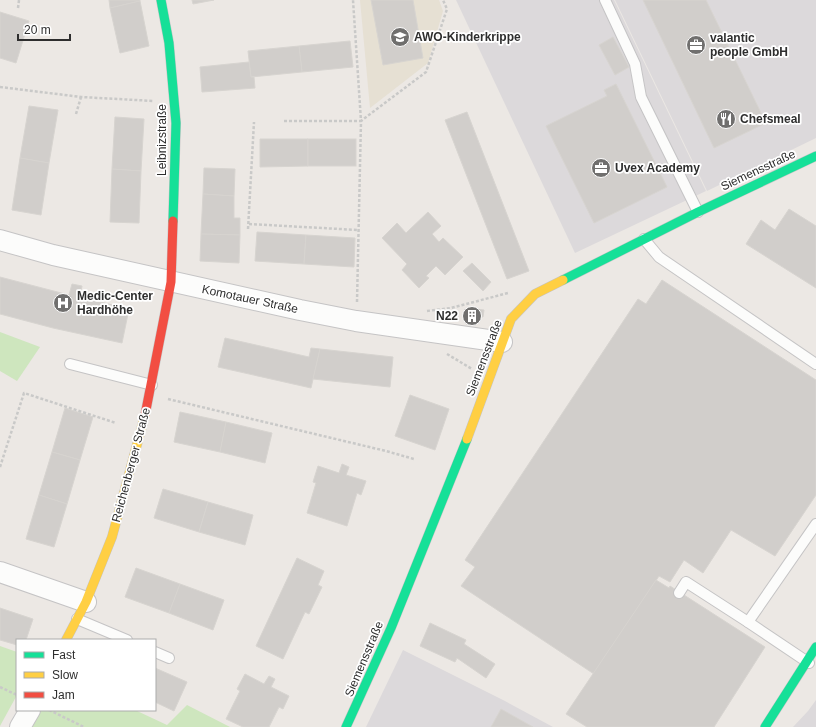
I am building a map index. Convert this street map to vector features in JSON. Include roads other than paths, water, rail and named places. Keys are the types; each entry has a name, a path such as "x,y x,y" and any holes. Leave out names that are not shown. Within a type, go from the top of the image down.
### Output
{"street":[{"name":"Leibnizstraße","path":"161,0 169,43 175,102 175,177 171,282"},
{"name":"Siemensstraße","path":"346,727 391,628 454,473 511,319 521,306 535,294 698,212 816,156"},
{"name":"Komotauer Straße","path":"0,240 53,255 171,282 356,321 502,342"},
{"name":"Reichenberger Straße","path":"66,639 81,610 112,537 151,390 171,282"},
{"path":"0,572 81,610"},
{"path":"765,727 816,647"},
{"path":"20,727 29,711"}],"lane":[{"path":"605,0 635,64 641,97 698,212"},
{"path":"644,239 660,257 816,364"},
{"path":"70,364 151,390"},
{"path":"748,622 816,524"},
{"path":"679,592 686,582 816,667"},
{"path":"81,610 125,639"},
{"path":"156,652 170,658"}],"place":[{"name":"AWO-Kinderkrippe","path":"400,37"},
{"name":"valantic people GmbH","path":"696,45"},
{"name":"Chefsmeal","path":"726,119"},
{"name":"Uvex Academy","path":"601,168"},
{"name":"Medic-Center Hardhöhe","path":"63,303"},
{"name":"N22","path":"472,316"}]}
